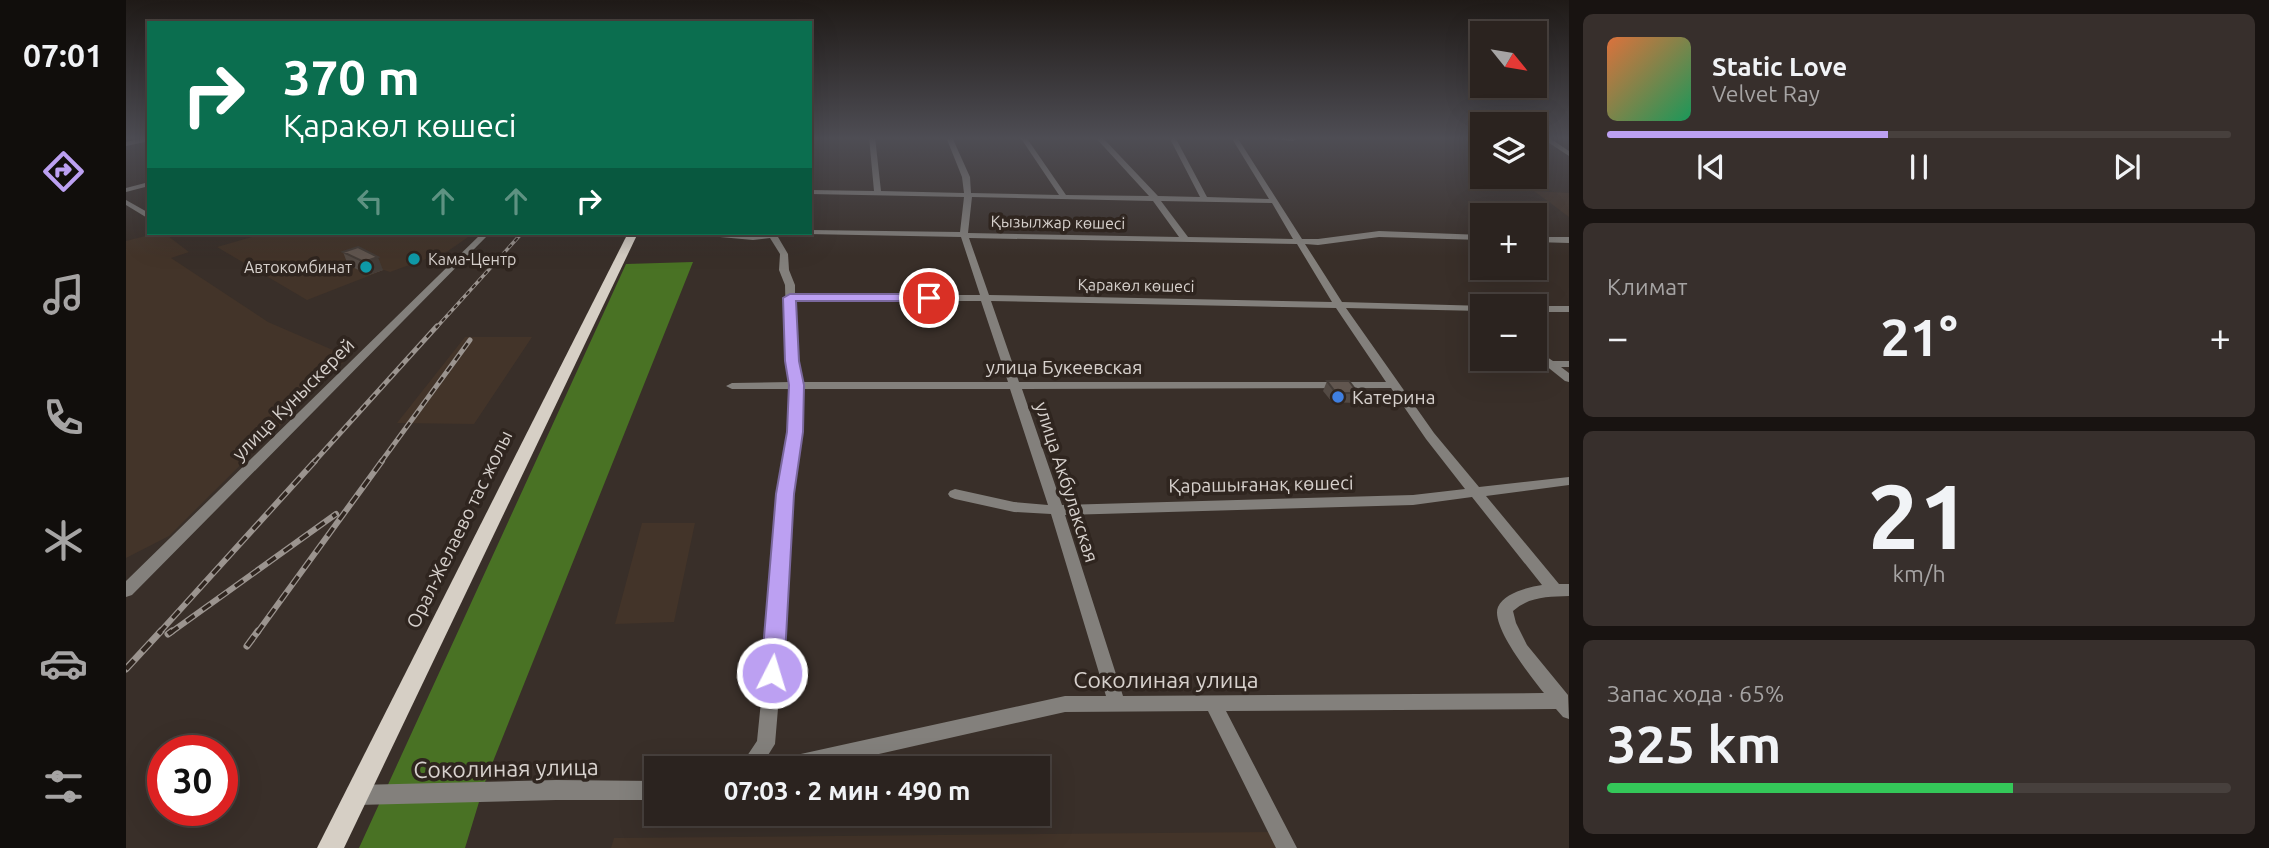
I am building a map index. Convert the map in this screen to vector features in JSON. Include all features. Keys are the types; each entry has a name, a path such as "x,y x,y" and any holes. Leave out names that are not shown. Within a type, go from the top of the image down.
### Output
{"main road":[{"name":"Орал-Желаево тас жолы","path":"330,848 632,235"}],"street":[{"path":"876,177 878,194"},
{"path":"964,234 968,196 966,177"},
{"path":"1050,177 1064,197"},
{"path":"1135,177 1155,198 1185,239"},
{"path":"1193,177 1204,198"},
{"path":"1259,177 1303,242"},
{"path":"1264,177 1339,305 1430,436 1476,494 1562,590"},
{"path":"126,190 147,185"},
{"path":"812,192 1274,201"},
{"path":"126,202 147,216"},
{"name":"Қызылжар көшесі","path":"812,232 1303,242 1334,241 1379,233 1470,237"},
{"name":"улица Акбулакская","path":"964,234 1057,510 1117,704"},
{"name":"улица Куныскерей","path":"126,591 484,235"},
{"path":"758,756 766,744 779,601 785,494 795,432 797,385 792,361 790,285 784,270 784,254 772,235"},
{"path":"1547,239 1569,240"},
{"name":"Қаракөл көшесі","path":"790,298 984,298 1470,308"},
{"path":"1547,309 1569,309"},
{"path":"1547,362 1569,379"},
{"path":"1550,364 1569,364"},
{"name":"улица Букеевская","path":"732,386 1395,385"},
{"name":"Қарашығанақ көшесі","path":"955,494 1014,507 1057,510 1413,500 1569,481"},
{"path":"1562,590 1529,592 1514,599 1505,609 1507,624 1528,660 1565,706"},
{"path":"1213,703 1287,848"},
{"name":"Соколиная улица","path":"832,756 1065,704 1565,706"},
{"name":"Соколиная улица","path":"357,795 556,790 644,791"}],"shaded area":[{"path":"1534,191 1569,193 1569,217"},
{"path":"149,235 167,235 189,252 171,258 268,322 349,357 169,536 126,558 126,241"},
{"path":"258,235 471,235 448,251 390,272 384,270 307,300 217,247"},
{"path":"465,337 532,337 474,424 397,423"},
{"path":"642,523 695,523 674,622 615,624"},
{"path":"1270,832 1278,848 611,848 614,838"}],"green space":[{"path":"693,262 486,779 465,848 359,848 626,264"}],"building":[{"path":"358,247 378,257 364,262 343,252"},
{"path":"1327,381 1349,381 1358,393 1336,393"}],"railway":[{"path":"436,328 520,235"},
{"path":"314,462 437,326"},
{"path":"381,462 470,340"},
{"path":"159,633 315,461"},
{"path":"257,633 382,461"},
{"path":"170,633 336,514"},
{"path":"126,669 161,631"},
{"path":"168,634 172,631"},
{"path":"247,646 258,631"}],"place":[{"name":"Кама-Центр","path":"414,259"},
{"name":"Автокомбинат","path":"366,267"},
{"name":"Катерина","path":"1338,397"}],"route":[{"path":"772,673 785,494 795,432 797,385 792,361 790,298 929,298"}]}
